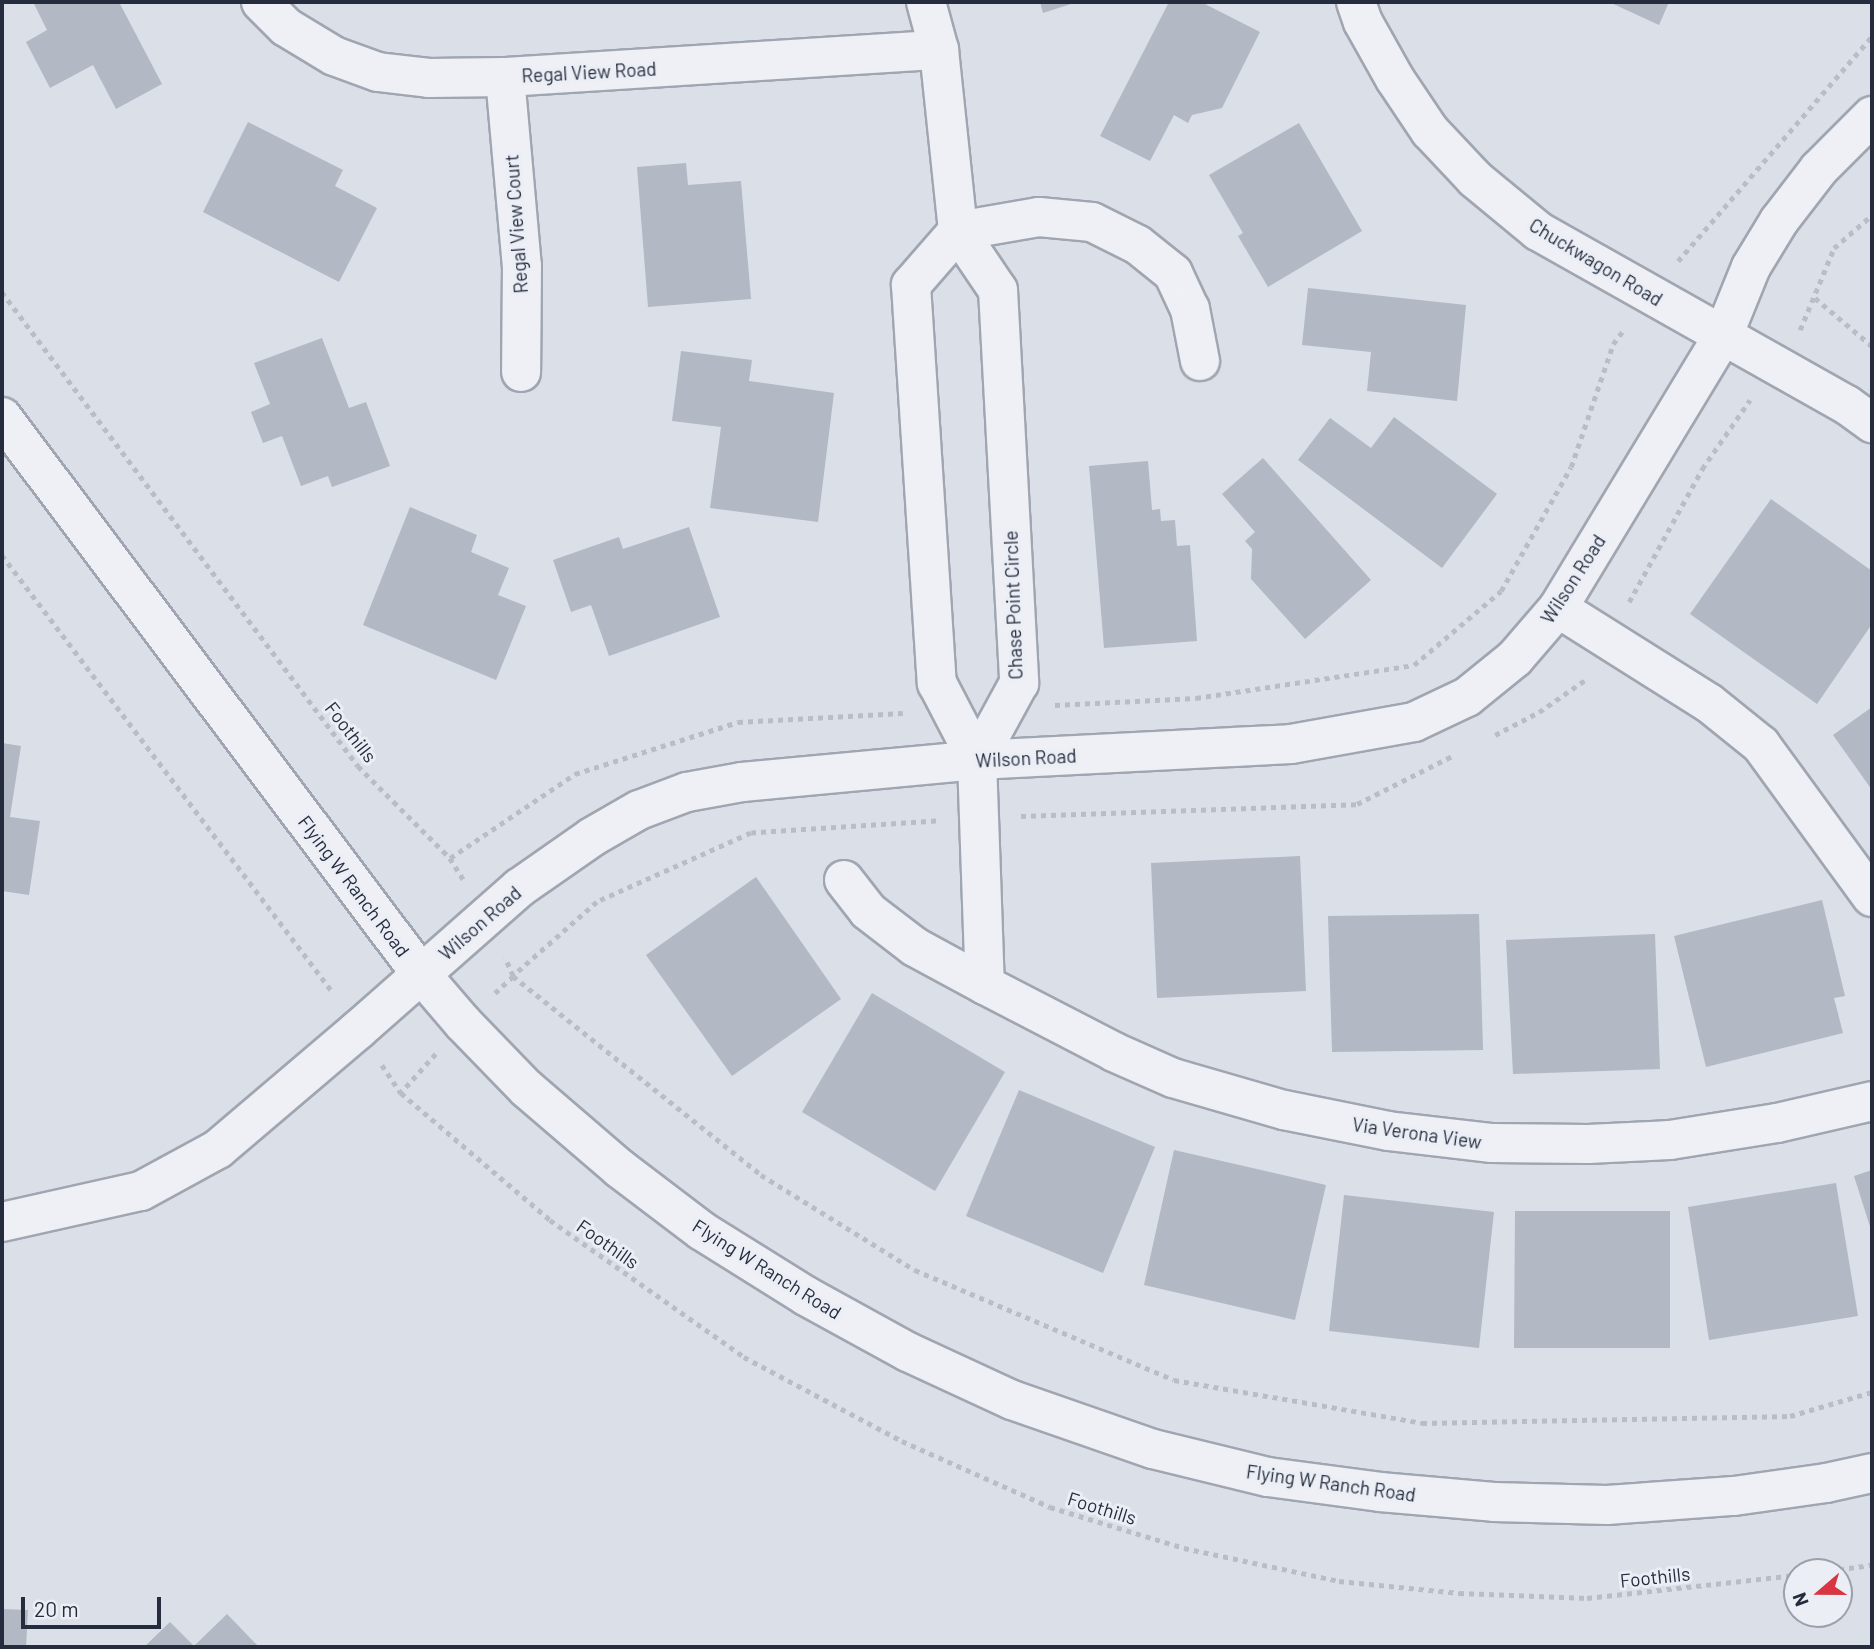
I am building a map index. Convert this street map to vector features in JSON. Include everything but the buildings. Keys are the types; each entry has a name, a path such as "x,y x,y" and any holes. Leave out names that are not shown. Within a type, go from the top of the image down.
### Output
{"street":[{"name":"Regal View Road","path":"261,2 286,27 334,55 378,72 429,78 505,77 939,50"},
{"name":"Chase Point Circle","path":"926,2 939,50 958,231 998,290 1019,683 977,760"},
{"name":"Chuckwagon Road","path":"1356,2 1363,22 1395,79 1430,131 1475,179 1538,231 1774,367 1847,405 1872,423"},
{"name":"Regal View Court","path":"505,77 522,266 521,373"},
{"name":"Wilson Road","path":"2,1222 141,1191 218,1149 519,888 592,836 639,810 688,792 742,782 977,760 1291,744 1415,722 1467,697 1515,658 1559,608 1723,336 1751,267 1779,221 1819,169 1872,116"},
{"path":"985,985 977,760 937,683 911,285 958,231 1039,217 1092,222 1138,245 1173,273 1190,309 1200,361"},
{"name":"Flying W Ranch Road","path":"2,417 421,974 463,1023 526,1088 619,1168 702,1231 806,1296 908,1352 1012,1400 1153,1449 1268,1477 1380,1492 1494,1502 1607,1505 1721,1497 1826,1483 1872,1473"},
{"path":"1559,608 1709,703 1761,745 1872,897"},
{"name":"Via Verona View","path":"844,880 868,911 915,947 985,985 1114,1052 1172,1077 1284,1110 1388,1131 1492,1143 1670,1140 1777,1123 1872,1101"}],"path":[{"path":"1005,708 1196,698 1414,665 1501,592 1571,467 1613,344 1706,226 1872,37"},
{"path":"1491,737 1539,712 1586,681 1702,469 1805,324 1834,248 1872,215"},
{"name":"Foothills","path":"2,292 358,766 450,858 486,916 513,975"},
{"path":"1815,298 1872,346"},
{"name":"Foothills","path":"2,555 306,953 401,1093 550,1220 744,1357 902,1441 1050,1507 1184,1548 1339,1581 1459,1594 1587,1598 1783,1577"},
{"path":"450,858 575,774 738,722 951,711"},
{"path":"401,1093 463,1023 513,975 597,902 751,833 1126,810 1357,804 1454,755"},
{"path":"513,975 761,1175 915,1270 1174,1380 1422,1423 1790,1416 1872,1392"},
{"path":"1853,1568 1872,1565"}]}
